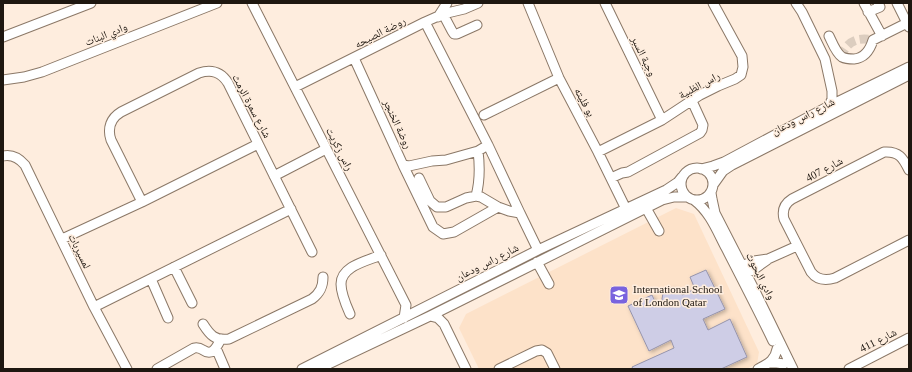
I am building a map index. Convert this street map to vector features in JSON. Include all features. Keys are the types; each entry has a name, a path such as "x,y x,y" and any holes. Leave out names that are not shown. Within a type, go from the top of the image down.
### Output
{"street":[{"path":"3,37 91,3"},
{"name":"وادي البنات","path":"3,80 38,74 217,3"},
{"name":"راس زكريت","path":"252,3 406,305"},
{"path":"446,3 441,16 454,34 477,25"},
{"name":"روضة الصيحه","path":"295,87 425,22 478,3"},
{"name":"بو فليته","path":"528,3 559,78 626,209"},
{"name":"وجبة السبر","path":"605,3 662,120"},
{"name":"راس الظبية","path":"598,152 662,120 710,90 741,75 743,67 742,56 713,3"},
{"name":"شارع راس ودعان","path":"796,3 825,59 832,91 832,99 829,106"},
{"path":"864,3 882,36"},
{"path":"868,12 880,6 878,3"},
{"path":"829,36 841,56 849,60 858,59 865,55 873,40 908,25 897,3"},
{"path":"425,22 488,145 538,250"},
{"name":"روضة الخنجر","path":"354,58 404,165 409,166 432,161 446,160 478,151 488,145"},
{"name":"شارع راس ودعان","path":"701,169 730,159 829,106 909,67"},
{"name":"شارع سمرة الرمث","path":"142,202 110,136 112,121 121,112 200,73 205,71 216,72 225,78 312,252"},
{"name":"شارع راس ودعان","path":"712,189 723,171 732,164 909,75"},
{"path":"484,115 559,78"},
{"name":"شارع راس ودعان","path":"832,91 838,96 846,99"},
{"path":"612,181 622,173 628,172 700,133 703,125 692,101"},
{"path":"62,239 142,202 258,144"},
{"path":"274,176 326,149"},
{"path":"476,196 480,180 480,162 478,151"},
{"name":"شارع 407","path":"909,170 900,155 895,152 884,152 788,202 784,208 783,216 797,246 813,274 819,279 826,280 835,278 909,240"},
{"name":"لمسيربات","path":"3,156 17,157 22,160 25,165 94,307 127,369"},
{"path":"404,165 433,227 443,234 454,232 498,207"},
{"path":"693,169 701,169 708,172 710,175 713,181 712,189 706,198 698,200 690,198 684,194 681,188 682,177 693,169"},
{"name":"شارع راس ودعان","path":"302,369 538,250 666,190 678,182 682,177"},
{"path":"419,178 430,201 437,207 446,208 466,198 476,196 481,197 509,212 520,213"},
{"name":"وادي البحوث","path":"712,189 712,199 715,212 786,367"},
{"name":"شارع راس ودعان","path":"318,369 430,316 662,200 681,196 690,198"},
{"name":"وادي البحوث","path":"690,198 703,208 742,271 794,369"},
{"path":"646,208 659,231"},
{"path":"94,307 291,209"},
{"path":"742,271 757,268 768,259 797,246"},
{"path":"350,314 342,290 341,284 343,275 349,268 381,255"},
{"path":"537,262 549,284"},
{"path":"174,267 192,303"},
{"path":"203,324 215,338 229,339 312,299 320,291 323,277"},
{"path":"150,279 168,318"},
{"path":"404,318 406,305 419,310"},
{"path":"444,324 443,315 445,308"},
{"path":"430,316 438,318 444,324 466,369"},
{"name":"شارع 411","path":"849,369 859,366 909,338"},
{"path":"157,369 194,348 199,347 207,352 212,352 216,348 220,339"},
{"path":"216,348 225,369"},
{"path":"758,369 769,363 775,357 777,349"},
{"path":"499,369 536,351 542,350 547,353 555,369"},
{"path":"769,363 777,363 786,367"}],"shaded area":[{"name":"International School of London Qatar","path":"676,208 694,214 759,352 757,364 746,369 479,369 459,328 466,314"}],"building":[{"path":"706,270 725,309 703,319 708,330 730,319 747,357 721,369 633,369 632,367 674,348 671,340 649,351 628,306 652,295 657,306 663,304 663,293 669,288 675,288 681,292 682,295 695,289 690,277"}],"tunnel":[{"path":"841,57 846,47 853,41 862,39 873,40"}],"place":[{"name":"International School of London Qatar","path":"619,295"}]}
